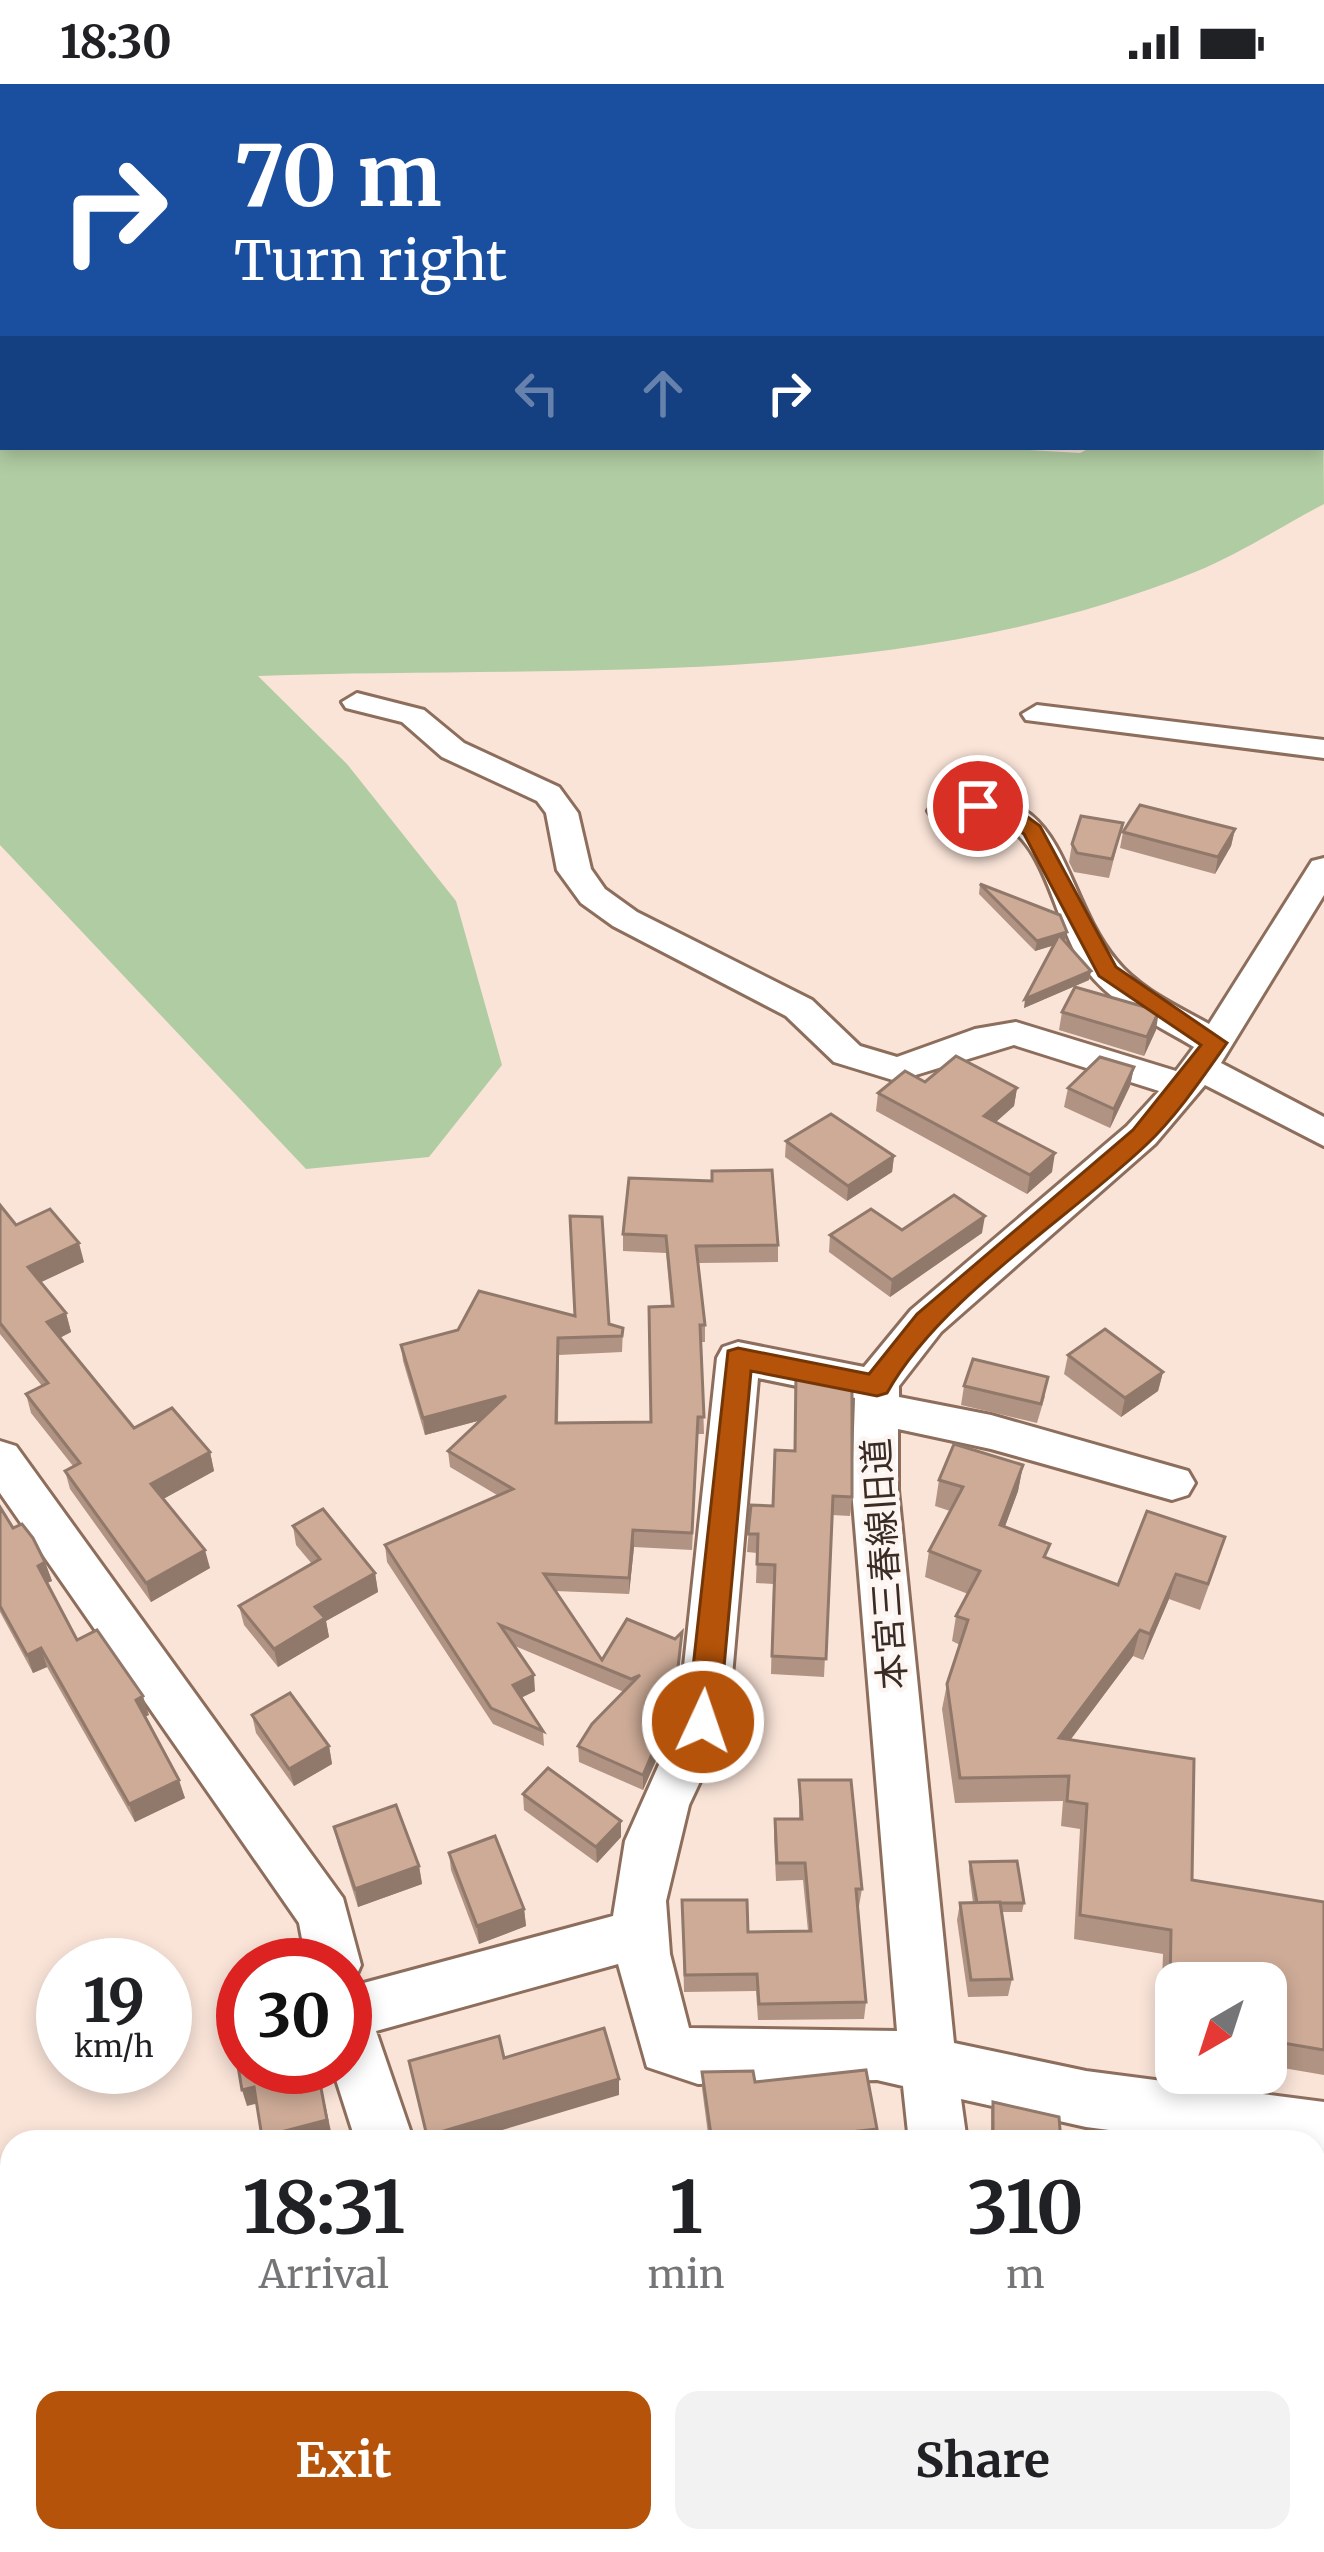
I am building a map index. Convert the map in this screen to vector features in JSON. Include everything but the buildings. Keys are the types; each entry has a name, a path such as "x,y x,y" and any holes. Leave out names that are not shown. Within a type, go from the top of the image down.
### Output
{"street":[{"path":"357,702 413,716 453,750 548,794 562,814 574,870 593,896 625,919 799,1009 847,1054 896,1069 924,1064 988,1037 1016,1033 1200,1066 1324,1133"},
{"path":"1037,714 1324,748"},
{"path":"944,811 978,806 1023,821 1043,845 1097,961 1141,997 1200,1066"},
{"name":"本宮三春線旧道","path":"937,2130 909,1891 875,1490 876,1397 886,1365 926,1321 1142,1136 1200,1066 1324,868"},
{"path":"1172,1483 738,1358 703,1722 695,1749 664,1802 637,1892 636,1934 667,2048 698,2057 877,2053 1086,2099 1324,2130"},
{"path":"0,1458 324,1915 329,1938"},
{"path":"372,2009 636,1934"},
{"path":"370,2094 381,2130"}],"green space":[{"path":"0,450 1324,450 1324,504 1244,548 1195,572 1083,610 968,637 851,655 732,665 258,676 347,764 456,901 502,1065 429,1157 306,1169 0,845"}],"route":[{"path":"703,1722 738,1358 877,1386 886,1365 926,1321 1142,1136 1215,1043 1107,971 1097,961 1043,845 1023,821 978,806"}]}
